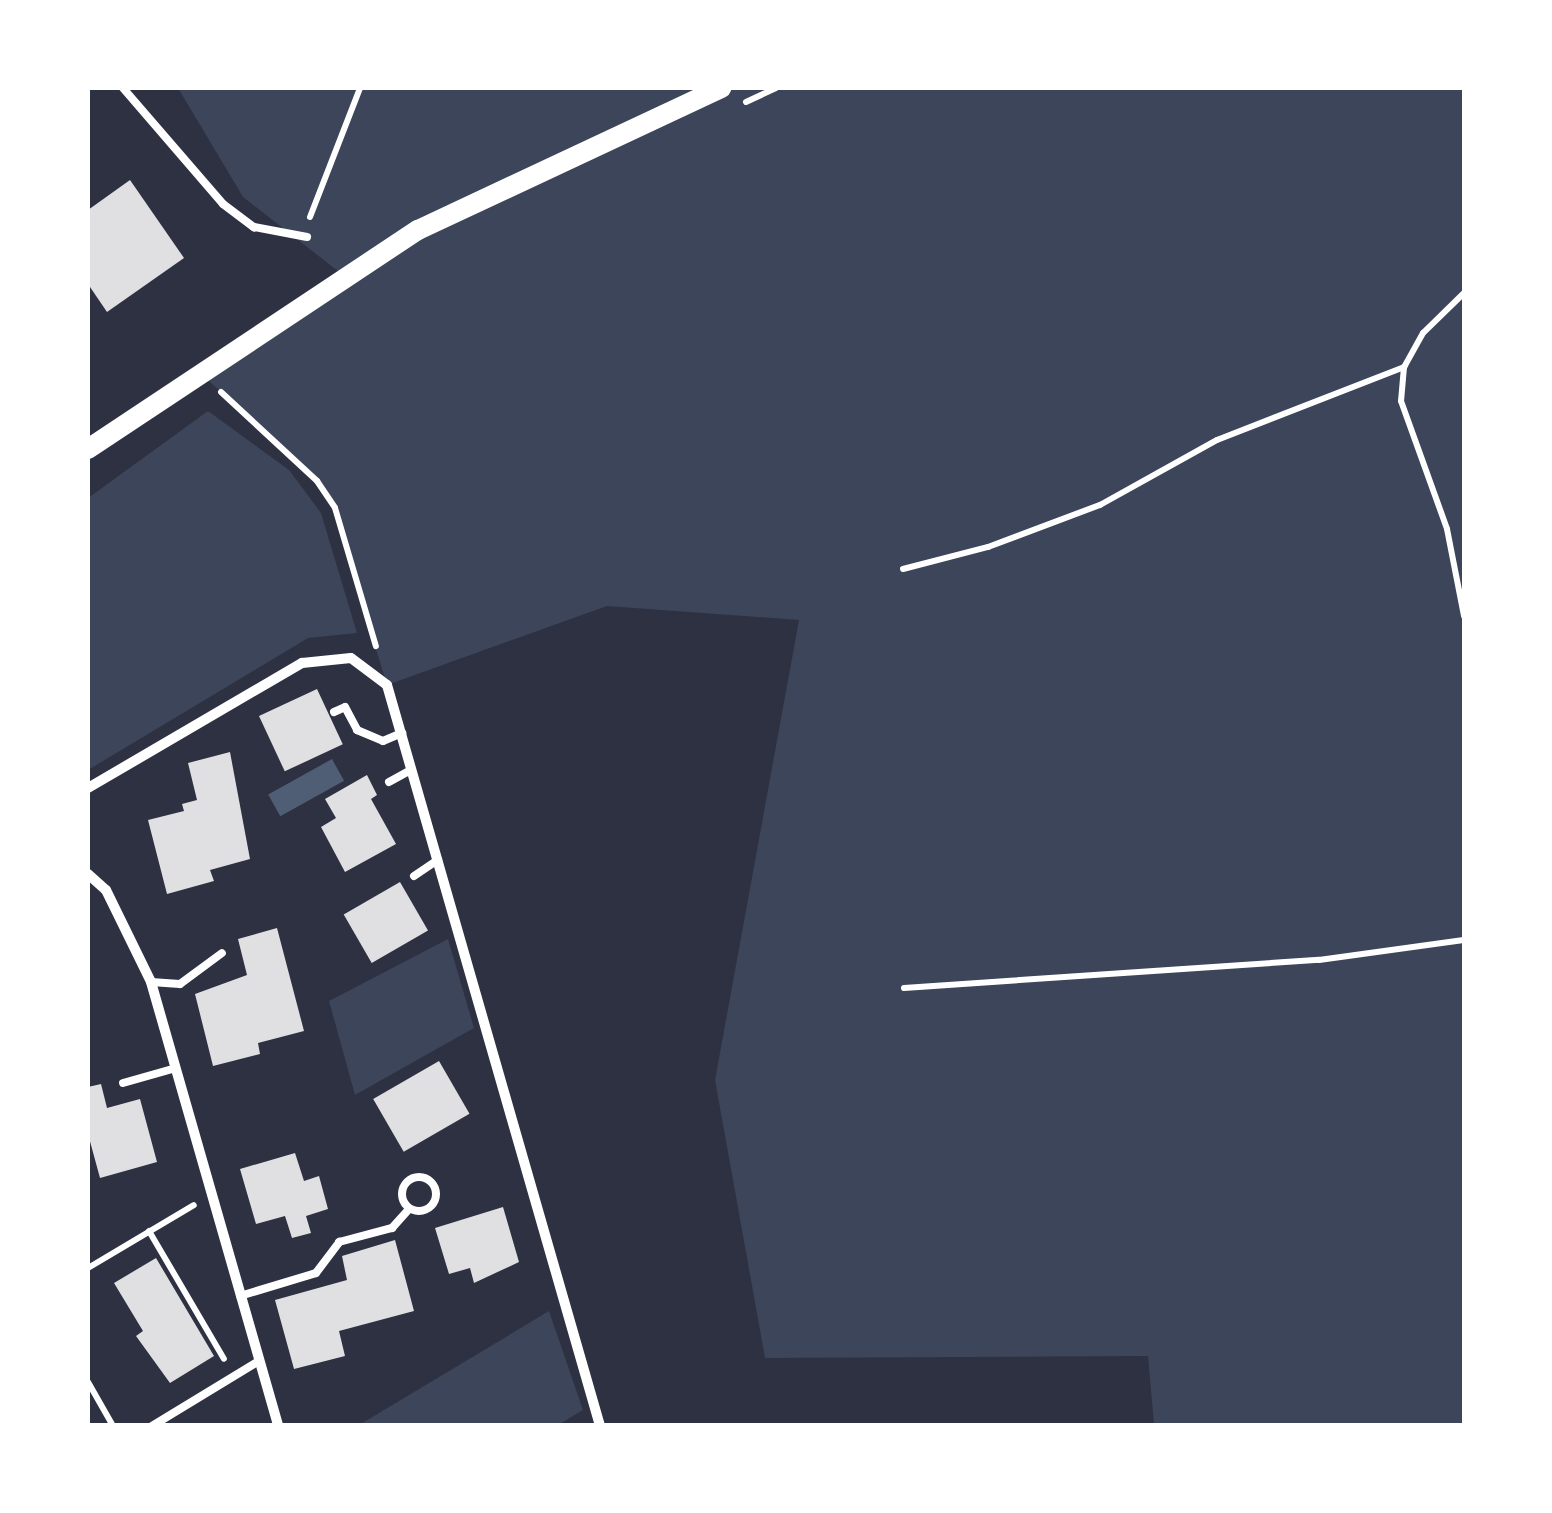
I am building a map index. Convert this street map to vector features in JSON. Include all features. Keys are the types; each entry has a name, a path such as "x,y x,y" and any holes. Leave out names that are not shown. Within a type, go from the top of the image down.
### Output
{"main road":[{"path":"88,449 198,371 418,230 720,88"}],"street":[{"path":"88,788 302,663 351,658 388,686 600,1426"},
{"path":"88,874 106,890 151,982 278,1426"}],"lane":[{"path":"123,88 223,204 254,227 306,237"},
{"path":"334,712 345,707 357,730 382,741 402,733"},
{"path":"389,782 412,768"},
{"path":"414,876 438,860"},
{"path":"151,982 180,984 222,953"},
{"path":"122,1083 176,1068"},
{"path":"424,1177 433,1184 434,1200 427,1209 410,1208 402,1188 424,1177"},
{"path":"240,1296 316,1273 339,1242 392,1228 410,1208"},
{"path":"152,1426 258,1362"}],"path":[{"path":"306,237 312,207 360,88"},
{"path":"743,104 776,88"},
{"path":"1464,293 1423,333 1404,368 1401,401 1447,529 1464,616"},
{"path":"903,568 988,547 1100,506 1218,440 1404,368"},
{"path":"198,371 317,481 335,508 388,686"},
{"path":"206,396 233,378"},
{"path":"904,988 1319,960 1464,940"},
{"path":"88,1268 212,1195"},
{"path":"149,1231 234,1378"},
{"path":"88,1382 112,1426"}],"shaded area":[{"path":"178,88 1464,88 1464,1425 1154,1425 1148,1356 765,1358 715,1080 799,620 607,606 387,685 333,510 317,481 198,371 343,275 243,197"},
{"path":"208,411 289,470 321,513 357,633 308,638 88,770 88,498"},
{"path":"332,759 344,781 280,816 268,794"},
{"path":"448,939 474,1028 355,1095 329,1001"},
{"path":"549,1311 583,1410 558,1425 359,1425"}],"building":[{"path":"130,180 184,258 107,312 88,284 88,210"},
{"path":"317,689 343,744 285,771 259,716"},
{"path":"230,752 250,859 210,870 214,881 167,894 148,820 184,811 182,804 197,800 188,763"},
{"path":"367,775 377,795 371,799 396,844 345,872 321,827 336,818 325,799"},
{"path":"400,882 428,930 372,963 344,915"},
{"path":"277,928 304,1031 258,1043 260,1054 213,1066 195,994 247,975 238,939"},
{"path":"439,1061 470,1114 404,1152 373,1099"},
{"path":"101,1084 107,1108 140,1099 157,1162 100,1178 88,1134 88,1087"},
{"path":"295,1153 304,1181 319,1176 328,1209 306,1216 311,1233 292,1238 285,1216 256,1224 240,1169"},
{"path":"503,1207 519,1262 474,1283 470,1268 449,1274 435,1228"},
{"path":"395,1240 414,1311 339,1331 345,1356 294,1369 275,1300 347,1280 342,1256"},
{"path":"156,1258 214,1356 170,1383 136,1336 143,1331 114,1283"}]}
